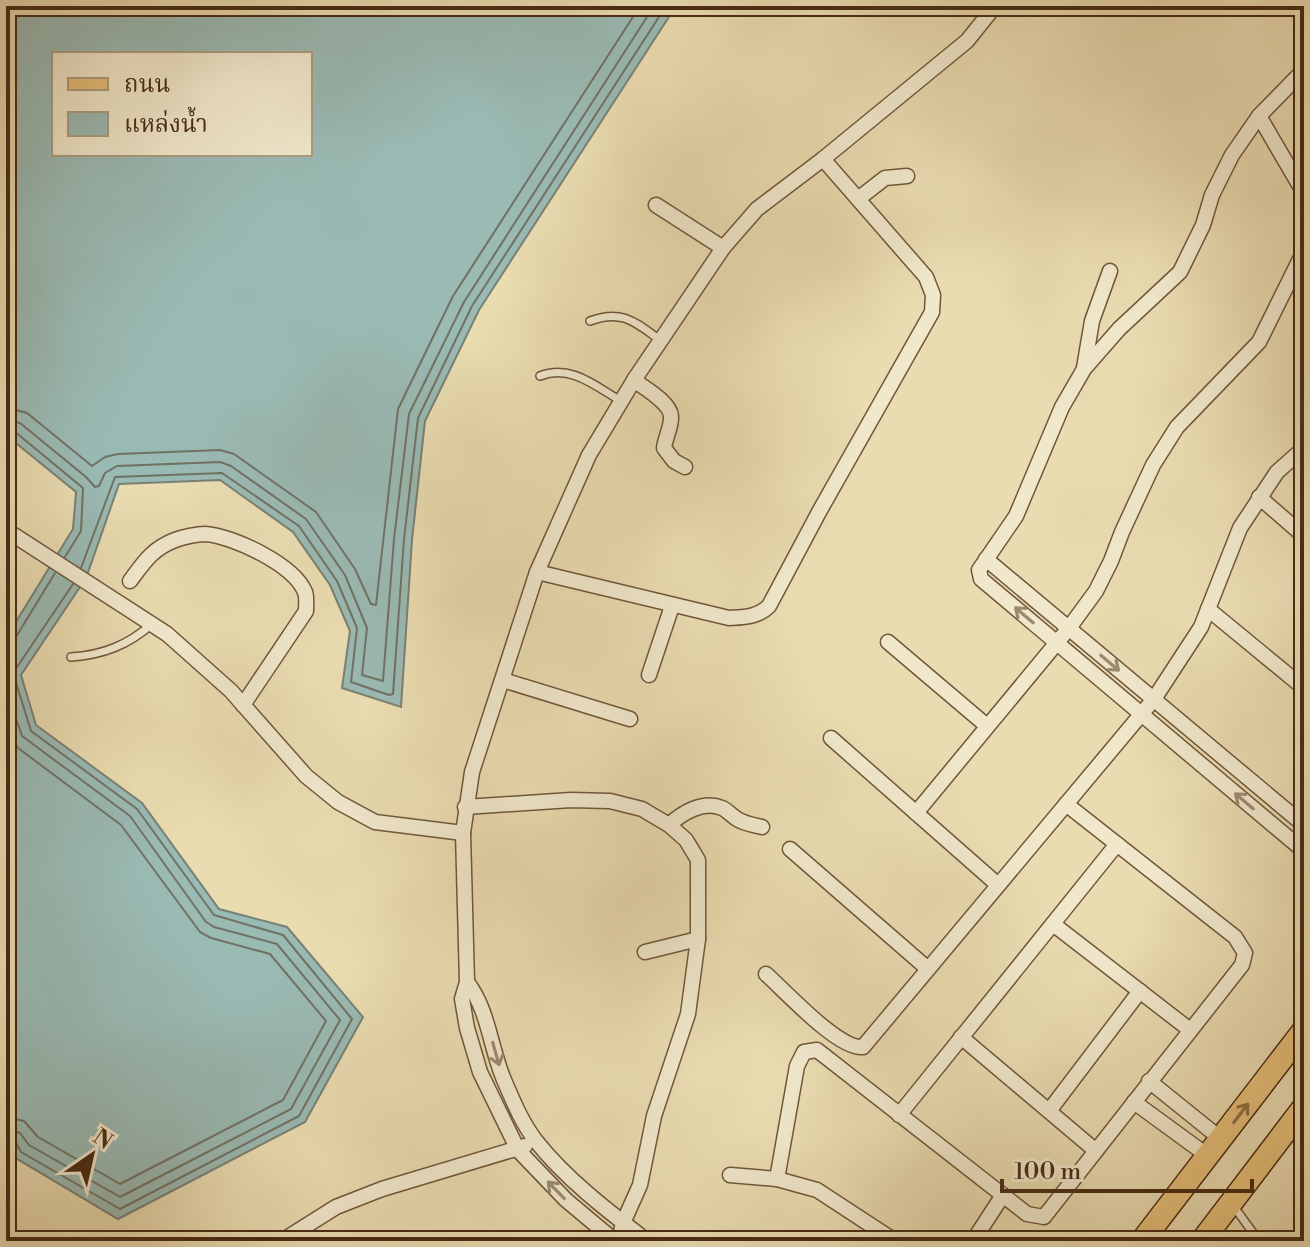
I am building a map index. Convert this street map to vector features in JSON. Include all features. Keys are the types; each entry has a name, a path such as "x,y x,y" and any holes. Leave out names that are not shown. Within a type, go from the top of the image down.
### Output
{"main road":[{"path":"1142,1241 1304,1030"},
{"path":"1202,1241 1304,1107"}],"street":[{"path":"465,807 571,800 610,801 642,809 669,825 686,840 698,860 698,939 688,1014 654,1116 640,1185 617,1241 566,1200 518,1150 480,1072 462,999 467,982 463,833 465,807 472,772 537,572 589,455 634,380 723,248 757,209 967,41 995,6"},
{"path":"1304,70 1259,116 1232,155 1180,272 1119,329 1084,369 1062,407 1016,516 982,564 981,579 1304,851"},
{"path":"1259,116 1304,193"},
{"path":"537,572 729,618 762,613 769,606 932,312 933,295 926,277 823,159"},
{"path":"858,199 885,178 907,176"},
{"path":"656,205 723,248"},
{"path":"916,813 1096,591 1153,465 1177,427 1259,342 1304,251"},
{"path":"1084,369 1092,321 1110,271"},
{"path":"634,380 670,409 672,419 664,448 674,461 685,467"},
{"path":"766,974 840,1040 855,1048 863,1047 1154,699 1201,627 1240,528 1277,472 1304,448"},
{"path":"1259,497 1304,536"},
{"path":"6,530 178,643 243,705 306,776 338,802 375,822 463,833"},
{"path":"130,581 152,552 177,540 204,534 233,540 269,558 294,577 306,594 306,611 243,705"},
{"path":"982,564 1069,628 1304,825"},
{"path":"649,675 672,606"},
{"path":"1208,609 1304,688"},
{"path":"888,642 987,726"},
{"path":"503,680 630,719"},
{"path":"831,738 998,885"},
{"path":"777,1179 797,1066 804,1052 817,1050 1027,1214 1044,1217 1242,965 1245,953 1242,945 1066,804"},
{"path":"669,825 695,808 712,806 722,808 740,821 762,827"},
{"path":"899,1115 1117,844"},
{"path":"790,849 928,969"},
{"path":"1053,924 1190,1030"},
{"path":"645,952 698,939"},
{"path":"467,982 480,999 503,1077 536,1141 579,1185 647,1241"},
{"path":"1049,1111 1140,991"},
{"path":"961,1037 1096,1151"},
{"path":"1149,1081 1214,1148"},
{"path":"1134,1102 1214,1148"},
{"path":"282,1241 336,1207 382,1189 518,1150 536,1141"},
{"path":"730,1175 777,1179 817,1190 895,1241"},
{"path":"973,1241 1003,1195"}],"lane":[{"path":"590,321 606,315 621,316 662,341"},
{"path":"540,376 554,371 568,372 621,401"},
{"path":"71,657 91,656 116,648 134,640 152,624"},
{"path":"1231,1203 1259,1241"}],"water":[{"path":"6,6 676,6 479,310 425,421 412,540 401,707 342,688 350,631 330,585 293,532 220,480 119,484 86,578 21,675 36,725 142,803 219,909 287,927 363,1017 305,1122 118,1219 14,1157 6,1140 6,638 73,529 76,492 6,435"}]}
